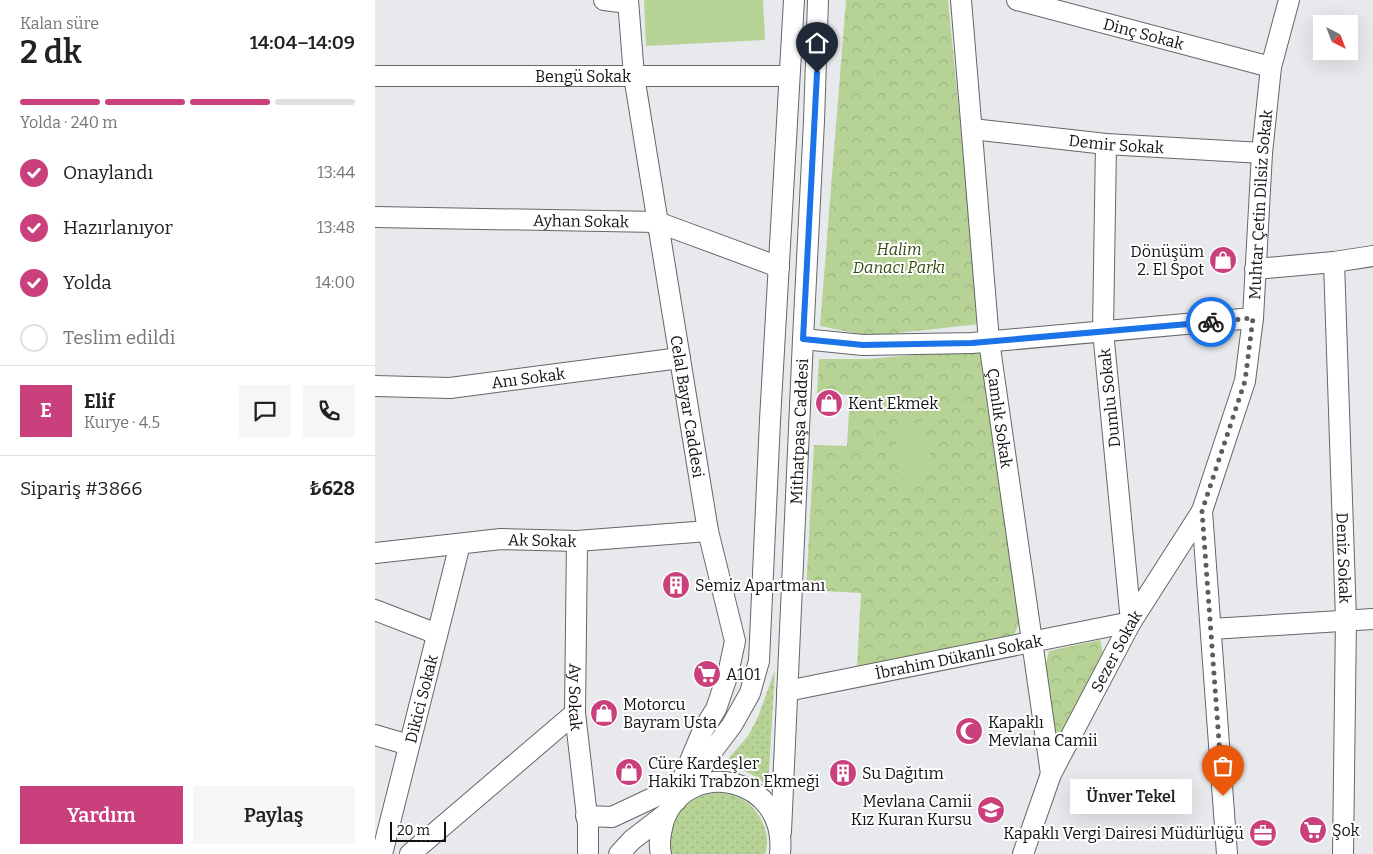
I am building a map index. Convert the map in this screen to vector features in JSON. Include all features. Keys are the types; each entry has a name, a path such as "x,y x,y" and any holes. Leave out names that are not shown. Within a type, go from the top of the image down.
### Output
{"street":[{"path":"604,0 628,1"},
{"name":"Mithatpaşa Caddesi","path":"678,797 731,725 749,693 759,661 770,420 794,0"},
{"name":"Mithatpaşa Caddesi","path":"780,854 803,339 815,121 819,0"},
{"name":"Çamlık Sokak","path":"961,0 989,341 1051,774"},
{"name":"Dinç Sokak","path":"1017,0 1271,67"},
{"name":"Muhtar Çetin Dilsiz Sokak","path":"1227,854 1202,511 1245,381 1253,318 1262,154 1271,67 1289,0"},
{"name":"Celal Bayar Caddesi","path":"628,1 634,76 708,531 735,641 728,674 716,709 703,730 678,797"},
{"name":"Bengü Sokak","path":"375,76 789,76"},
{"name":"Demir Sokak","path":"971,129 1106,144 1262,154"},
{"name":"Dumlu Sokak","path":"1106,144 1103,331 1131,622"},
{"name":"Ayhan Sokak","path":"375,217 657,222 779,267"},
{"path":"1255,270 1373,256"},
{"name":"Deniz Sokak","path":"1334,262 1346,619 1343,854"},
{"path":"803,339 863,345 989,341 1253,318"},
{"name":"Anı Sokak","path":"375,386 450,388 680,358"},
{"name":"Sezer Sokak","path":"1023,854 1051,774 1131,622 1202,511"},
{"name":"Ak Sokak","path":"375,553 501,539 577,541 708,531"},
{"name":"Ay Sokak","path":"577,541 575,713 588,825 588,854"},
{"name":"Dikici Sokak","path":"381,854 460,544"},
{"path":"375,610 437,634"},
{"path":"1211,629 1346,619 1373,619"},
{"name":"İbrahim Dükanlı Sokak","path":"787,691 1131,622"},
{"path":"410,854 575,713"},
{"path":"375,736 409,744"},
{"path":"586,816 612,817 678,797 707,783 727,782 746,787 762,798 774,814 781,832"},
{"path":"619,854 678,797"},
{"path":"661,854 661,831 678,797"}],"green space":[{"path":"644,0 763,0 765,40 646,46"},
{"name":"Halim Danacı Parkı","path":"846,0 948,0 980,324 870,336 820,326"},
{"path":"985,349 1021,617 1014,636 857,667 861,593 806,590 814,445 847,446 850,395 817,393 819,359 868,359"},
{"path":"924,421 934,474 903,480 893,427"},
{"path":"1100,640 1103,653 1061,743 1056,743 1044,673 1049,651"},
{"path":"775,670 768,787 746,771 734,768 720,768 748,736 758,717"},
{"path":"721,793 734,795 744,800 757,812 767,837 765,854 671,854 670,835 672,826 681,810 696,798"}],"way so far":[{"path":"1211,322 1253,318 1245,381 1202,511 1223,796"}],"place":[{"name":"Dönüşüm 2. El Spot","path":"1223,260"},
{"name":"Kent Ekmek","path":"829,403"},
{"name":"Semiz Apartmanı","path":"676,585"},
{"name":"A101","path":"707,674"},
{"name":"Motorcu Bayram Usta","path":"604,713"},
{"name":"Kapaklı Mevlana Camii","path":"969,731"},
{"name":"Cüre Kardeşler Hakiki Trabzon Ekmeği","path":"629,772"},
{"name":"Su Dağıtım","path":"843,773"},
{"name":"Ünver Tekel","path":"1223,796"},
{"name":"Mevlana Camii Kız Kuran Kursu","path":"991,810"},
{"name":"Şok","path":"1313,830"},
{"name":"Kapaklı Vergi Dairesi Müdürlüğü","path":"1263,833"}],"route":[{"path":"817,73 803,339 863,345 972,343 1211,322"}]}
